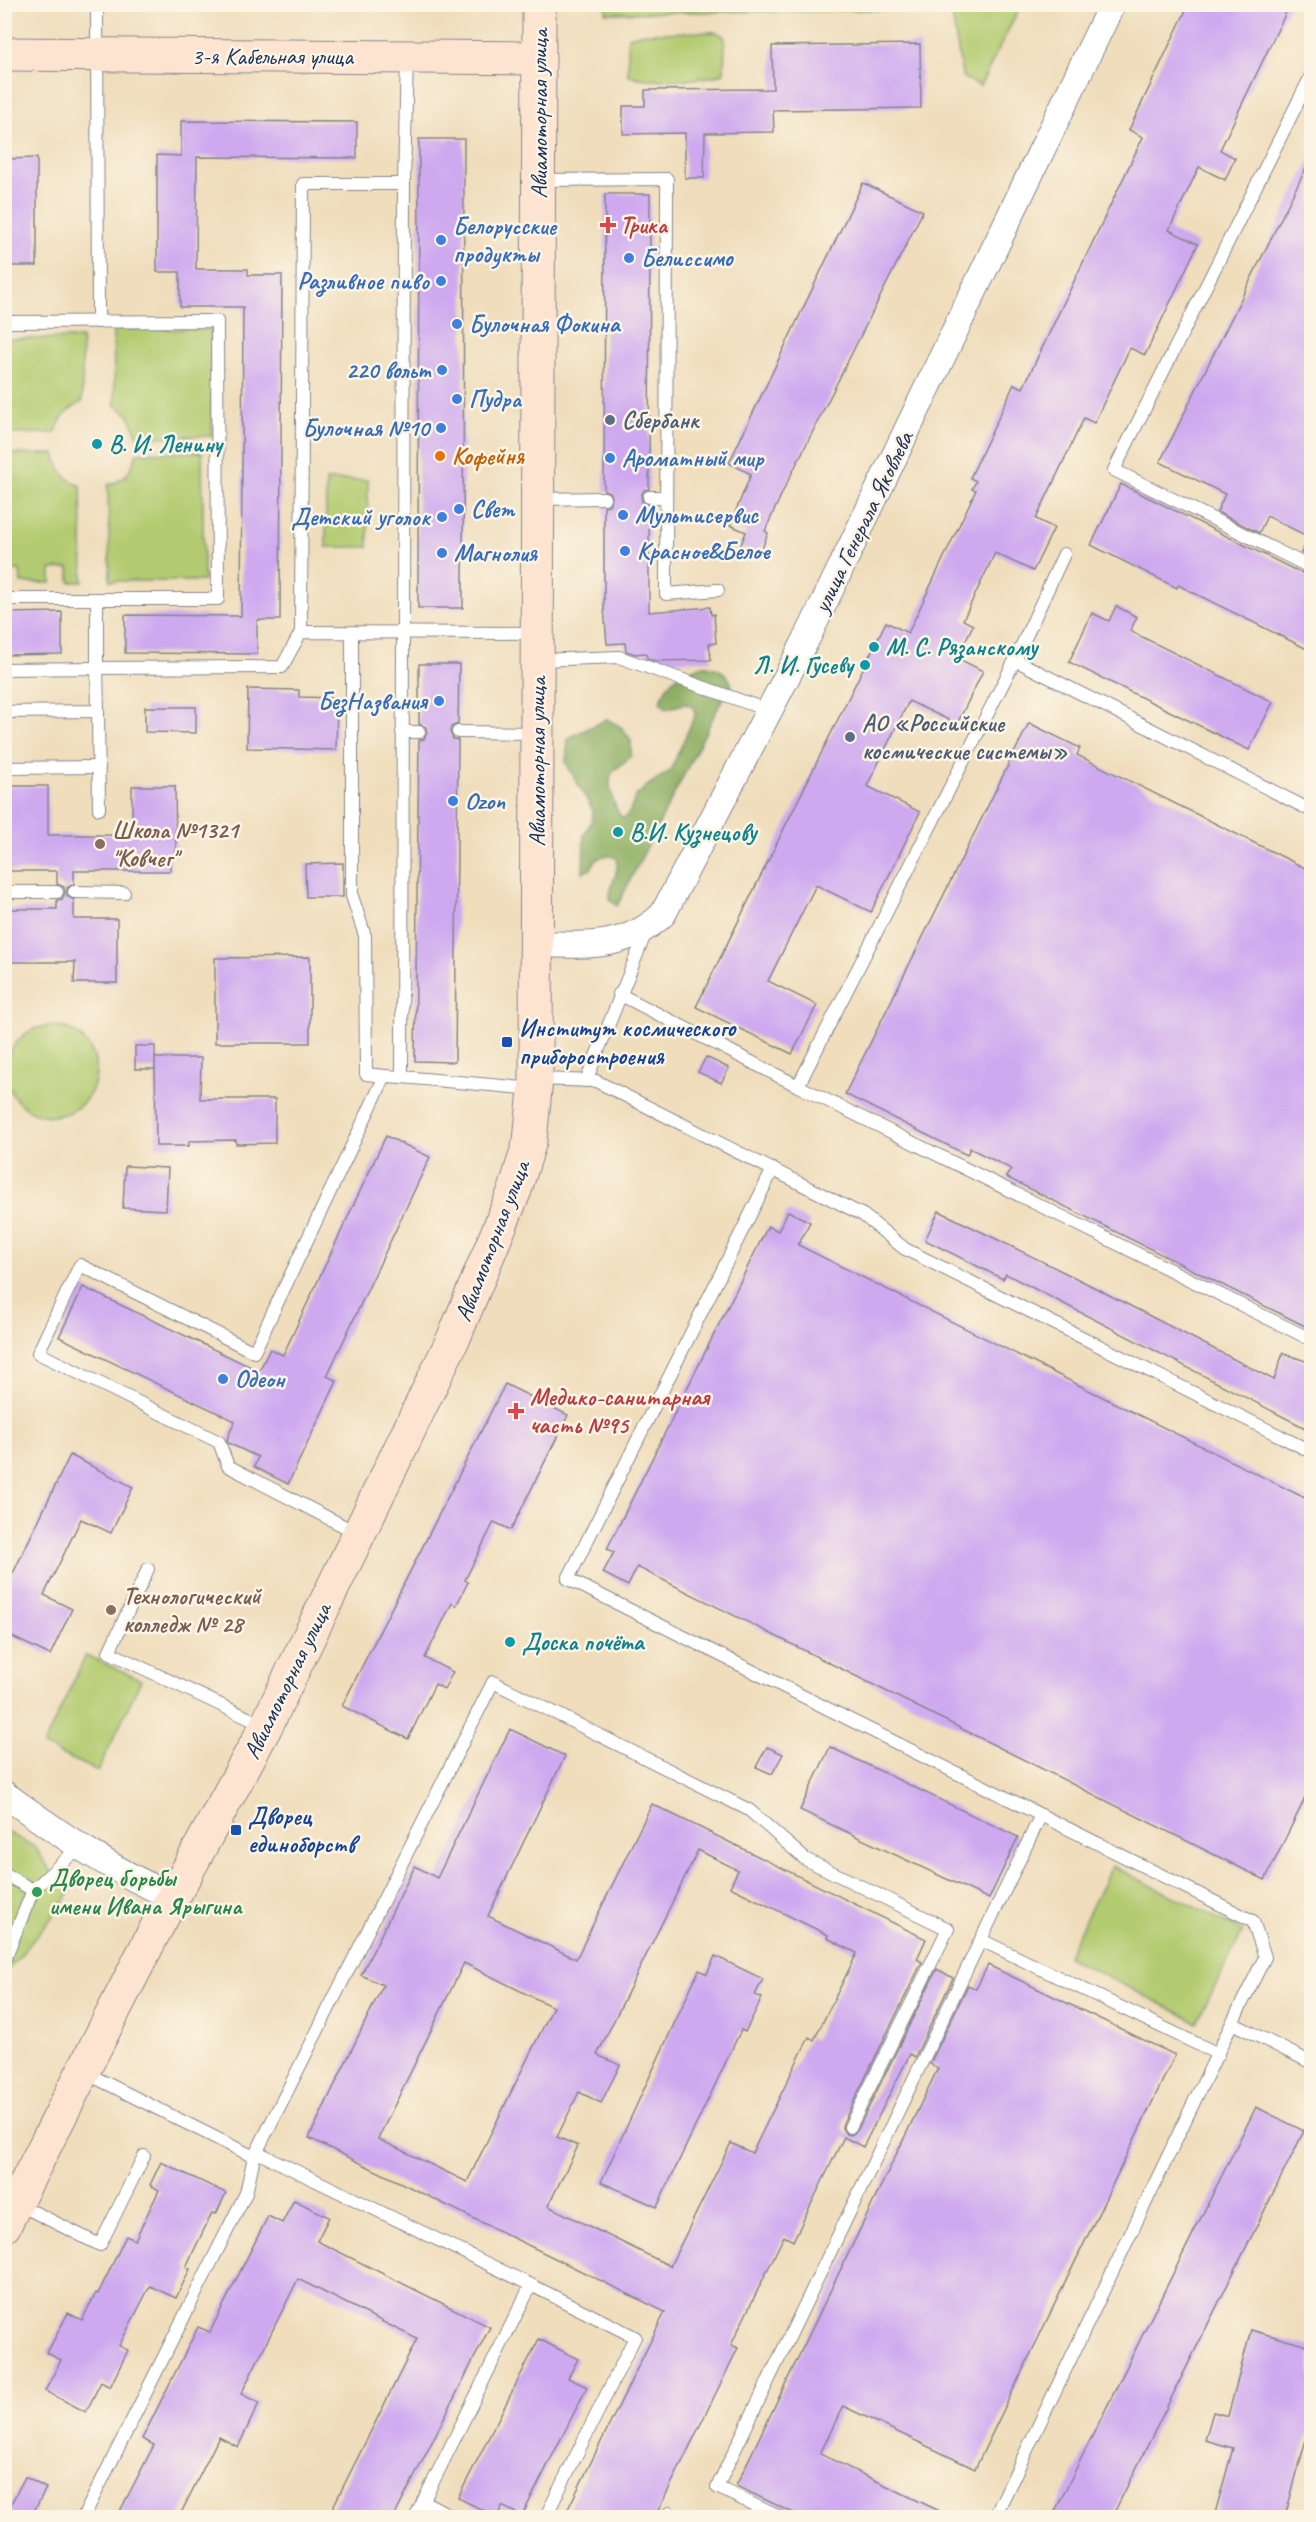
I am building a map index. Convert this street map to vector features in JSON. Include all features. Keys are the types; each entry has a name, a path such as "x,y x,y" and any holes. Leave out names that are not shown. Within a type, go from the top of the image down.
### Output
{"street":[{"name":"Авиамоторная улица","path":"12,2199 83,2071 266,1726 455,1335 515,1190 530,1141 536,1084 539,4"},
{"name":"улица Генерала Яковлева","path":"536,944 577,945 614,942 648,929 663,914 770,711 1112,4"},
{"name":"3-я Кабельная улица","path":"4,54 538,58"},
{"path":"4,1794 78,1848 139,1882 174,1897"}],"lane":[{"path":"97,4 98,322"},
{"path":"402,1077 404,184 407,57"},
{"path":"1311,74 1114,470 1311,568"},
{"path":"539,180 667,179 666,594 718,590"},
{"path":"4,669 282,667 300,632 303,184 404,184"},
{"path":"4,322 217,321 218,599 4,599"},
{"path":"649,497 665,497"},
{"path":"538,499 604,498"},
{"path":"798,1086 1014,660 1064,554"},
{"path":"97,600 99,809"},
{"path":"300,632 403,634 537,646 620,657 770,711"},
{"path":"352,633 352,896 365,936 366,1074 536,1084 596,1081 863,1215 904,1249 1311,1452"},
{"path":"1014,660 1311,811"},
{"path":"4,712 98,711"},
{"path":"402,732 419,732"},
{"path":"458,732 537,733"},
{"path":"4,768 99,767"},
{"path":"4,892 57,892"},
{"path":"74,892 124,893"},
{"path":"586,1081 619,994 648,929"},
{"path":"619,994 798,1086 1311,1340"},
{"path":"358,1534 228,1466 219,1442 38,1353 80,1265 254,1352 386,1076"},
{"path":"772,1169 568,1579 1253,1921 1265,1958 994,2517"},
{"path":"148,1569 109,1652 266,1726"},
{"path":"83,2517 246,2193 256,2155 493,1682 748,1810 805,1859 948,1929 850,2127"},
{"path":"781,2517 717,2487 1041,1815"},
{"path":"6,1956 33,1890 78,1848"},
{"path":"4,1874 33,1890"},
{"path":"981,1940 1218,2054"},
{"path":"1232,2023 1311,2063"},
{"path":"83,2071 635,2337 545,2517"},
{"path":"12,2199 100,2245 144,2156"},
{"path":"415,2517 531,2285"},
{"path":"423,2501 455,2517"}],"green space":[{"path":"607,4 1021,5 980,86 964,78 962,74 951,9 606,13"},
{"path":"716,32 724,36 725,40 724,73 704,78 676,80 648,79 628,75 628,37 644,33"},
{"path":"113,329 212,329 212,436 138,437 129,415 115,405"},
{"path":"82,338 82,402 65,414 55,433 5,434 5,339"},
{"path":"202,452 204,581 110,581 108,485 127,473 137,453"},
{"path":"4,454 55,454 63,474 81,486 83,582 70,582 69,568 51,569 51,583 21,583 20,570 5,570"},
{"path":"326,480 368,480 368,547 326,547"},
{"path":"703,665 718,669 725,674 732,687 722,700 617,906 610,899 617,869 617,858 601,857 595,861 591,869 583,872 584,835 592,820 593,811 566,763 568,738 607,719 621,727 631,740 631,756 612,773 610,778 612,797 623,819 629,813 636,796 670,771 696,713 691,705 683,704 667,709 660,702 667,686 681,674"},
{"path":"51,1026 68,1030 83,1039 92,1054 96,1071 92,1088 83,1103 68,1112 51,1116 34,1112 19,1103 10,1088 6,1071 10,1054 19,1039 34,1030"},
{"path":"86,1655 141,1680 98,1771 43,1746"},
{"name":"Дворец борьбы имени Ивана Ярыгина","path":"5,1831 35,1847 56,1879 76,1880 63,1904 5,1974"},
{"path":"1112,1866 1243,1931 1197,2022 1067,1957"}],"building":[{"path":"1189,4 1290,4 1220,150 1235,158 1225,180 1199,167 1169,230 1198,244 1145,355 1130,348 1094,423 1084,418 1036,519 1054,528 1033,571 995,553 963,620 973,625 957,658 983,671 957,724 909,701 867,786 920,812 871,912 816,885 768,981 817,1005 792,1054 696,1007 886,622 908,633 976,490 972,489 976,481 970,478 1014,384 1023,388 1143,137 1129,130"},
{"path":"920,44 921,108 773,110 774,132 705,133 704,178 685,178 685,133 623,134 623,106 645,106 645,90 773,89 772,46"},
{"path":"181,121 357,122 357,158 197,157 196,269 248,269 248,275 282,275 280,620 257,620 257,654 125,653 125,615 241,616 243,307 180,307 180,272 157,272 157,155 181,156"},
{"path":"419,139 464,139 463,608 418,608"},
{"path":"37,158 37,266 4,266 4,159"},
{"path":"1311,158 1311,559 1301,553 1309,537 1267,516 1259,533 1217,512 1225,494 1160,462"},
{"path":"863,183 923,211 783,491 765,531 768,533 760,554 740,547 746,532 730,525 751,474 729,463"},
{"path":"605,194 650,194 649,489 644,490 641,496 642,502 649,505 649,612 710,607 711,615 714,614 716,643 709,644 711,660 655,661 647,658 646,653 635,654 626,651 625,643 607,644 604,607 604,506 609,505 612,498 611,493 604,490"},
{"path":"1121,484 1311,576 1311,651 1091,545"},
{"path":"1116,606 1137,617 1130,631 1273,702 1249,750 1069,662 1092,613 1109,621"},
{"path":"62,612 62,654 4,655 4,613"},
{"path":"419,664 459,664 458,724 451,727 450,732 453,739 458,740 455,1062 415,1061 419,740 424,739 427,733 426,727 419,724"},
{"path":"248,689 299,690 299,697 337,698 336,750 247,748"},
{"path":"145,707 196,707 196,733 145,732"},
{"path":"1029,723 1080,748 1077,755 1311,871 1311,1329 1006,1177 1011,1169 970,1148 967,1155 845,1094"},
{"path":"4,786 48,786 48,835 132,835 132,786 175,786 176,856 170,856 170,871 74,871 74,884 67,888 67,896 74,900 74,919 117,919 117,983 74,983 75,962 4,962 4,909 57,909 57,900 62,899 65,893 64,887 57,884 57,871 4,871"},
{"path":"343,863 343,897 306,897 305,864"},
{"path":"310,957 310,1043 215,1043 215,958"},
{"path":"135,1046 155,1046 155,1069 135,1069"},
{"path":"706,1057 729,1068 721,1083 698,1072"},
{"path":"155,1058 201,1058 200,1099 275,1099 275,1143 236,1144 236,1140 189,1141 189,1146 156,1146"},
{"path":"386,1136 430,1157 327,1376 337,1381 288,1484 254,1467 258,1457 228,1443 227,1439 235,1421 59,1337 83,1287 259,1371 270,1349 283,1355"},
{"path":"125,1166 168,1168 166,1210 123,1208"},
{"path":"788,1211 810,1222 798,1245 1311,1501 1311,1786 1265,1880 637,1567 628,1586 603,1573 614,1552 607,1549 768,1226 778,1231"},
{"path":"939,1211 1082,1281 1274,1380 1283,1353 1311,1363 1311,1431 1006,1274 1003,1279 925,1240"},
{"path":"505,1384 568,1415 511,1530 494,1522 465,1580 468,1582 456,1606 452,1603 425,1658 453,1672 444,1689 435,1684 408,1739 342,1706"},
{"path":"70,1455 133,1487 111,1533 81,1519 44,1595 72,1609 50,1655 4,1633 4,1592"},
{"path":"510,1729 565,1756 488,1916 576,1959 652,1804 926,1939 917,1959 922,1962 843,2123 842,2128 846,2134 851,2135 857,2131 937,1969 953,1978 915,2057 910,2054 863,2147 844,2137 793,2241 784,2236 731,2345 738,2348 655,2517 564,2517 665,2312 309,2138 383,1985 361,1975 415,1866 437,1878","holes":["698,1850 738,1870 730,1887 828,1935 827,1938 857,1953 814,2040 809,2037 752,2153 731,2143 670,2266 548,2206 578,2146 557,2137 579,2092 601,2103 620,2065 597,2055","464,1963 553,2007 467,2182 378,2139"]},
{"path":"767,1747 783,1754 772,1774 756,1767"},
{"path":"830,1747 1018,1837 989,1899 800,1810"},
{"path":"715,1956 763,1979 755,1995 762,1998 745,2032 741,2030 657,2207 601,2182 699,1970 707,1974"},
{"path":"988,1965 1175,2055 975,2469 843,2406 820,2454 952,2517 802,2517 736,2486 938,2068 930,2064 968,1985 976,1989"},
{"path":"1256,2107 1304,2131 1112,2517 1052,2517"},
{"path":"161,2162 226,2193 216,2214 212,2213 186,2267 190,2269 176,2298 150,2286 119,2346 128,2350 110,2387 101,2382 86,2412 45,2391 61,2360 47,2353 68,2313 82,2320 96,2293 98,2294 126,2236 135,2240 159,2190 150,2185"},
{"path":"294,2200 329,2217 317,2241 490,2327 394,2517 328,2517 417,2339 298,2279 241,2394 259,2403 238,2447 219,2437 179,2517 117,2517 154,2445 142,2439 198,2327 210,2332 268,2216 282,2223"},
{"path":"1251,2330 1311,2347 1311,2421 1285,2517 1214,2517 1233,2448 1205,2440 1213,2412 1228,2416"},
{"path":"539,2339 578,2359 568,2378 587,2387 522,2516 502,2506 497,2517 458,2498"},
{"path":"25,2477 46,2488 31,2517 4,2517"}],"place":[{"name":"Трика","path":"608,225"},
{"name":"Белорусские продукты","path":"441,240"},
{"name":"Белиссимо","path":"629,258"},
{"name":"Разливное пиво","path":"441,281"},
{"name":"Булочная Фокина","path":"457,324"},
{"name":"220 вольт","path":"442,370"},
{"name":"Пудра","path":"457,399"},
{"name":"Сбербанк","path":"610,420"},
{"name":"Булочная №10","path":"441,428"},
{"name":"В. И. Ленину","path":"97,444"},
{"name":"Кофейня","path":"440,456"},
{"name":"Ароматный мир","path":"610,458"},
{"name":"Свет","path":"459,509"},
{"name":"Мультисервис","path":"623,515"},
{"name":"Детский уголок","path":"442,517"},
{"name":"Красное&Белое","path":"625,551"},
{"name":"Магнолия","path":"442,553"},
{"name":"М. С. Рязанскому","path":"874,647"},
{"name":"Л. И. Гусеву","path":"865,665"},
{"name":"БезНазвания","path":"439,701"},
{"name":"АО «Российские космические системы»","path":"850,737"},
{"name":"Ozon","path":"453,801"},
{"name":"В.И. Кузнецову","path":"618,832"},
{"name":"Школа №1321 \"Ковчег\"","path":"100,844"},
{"name":"Институт космического приборостроения","path":"507,1042"},
{"name":"Одеон","path":"223,1379"},
{"name":"Медико-санитарная часть №95","path":"516,1411"},
{"name":"Технологический колледж № 28","path":"111,1610"},
{"name":"Доска почёта","path":"510,1642"},
{"name":"Дворец единоборств","path":"236,1830"},
{"name":"Дворец борьбы имени Ивана Ярыгина","path":"37,1892"}]}
